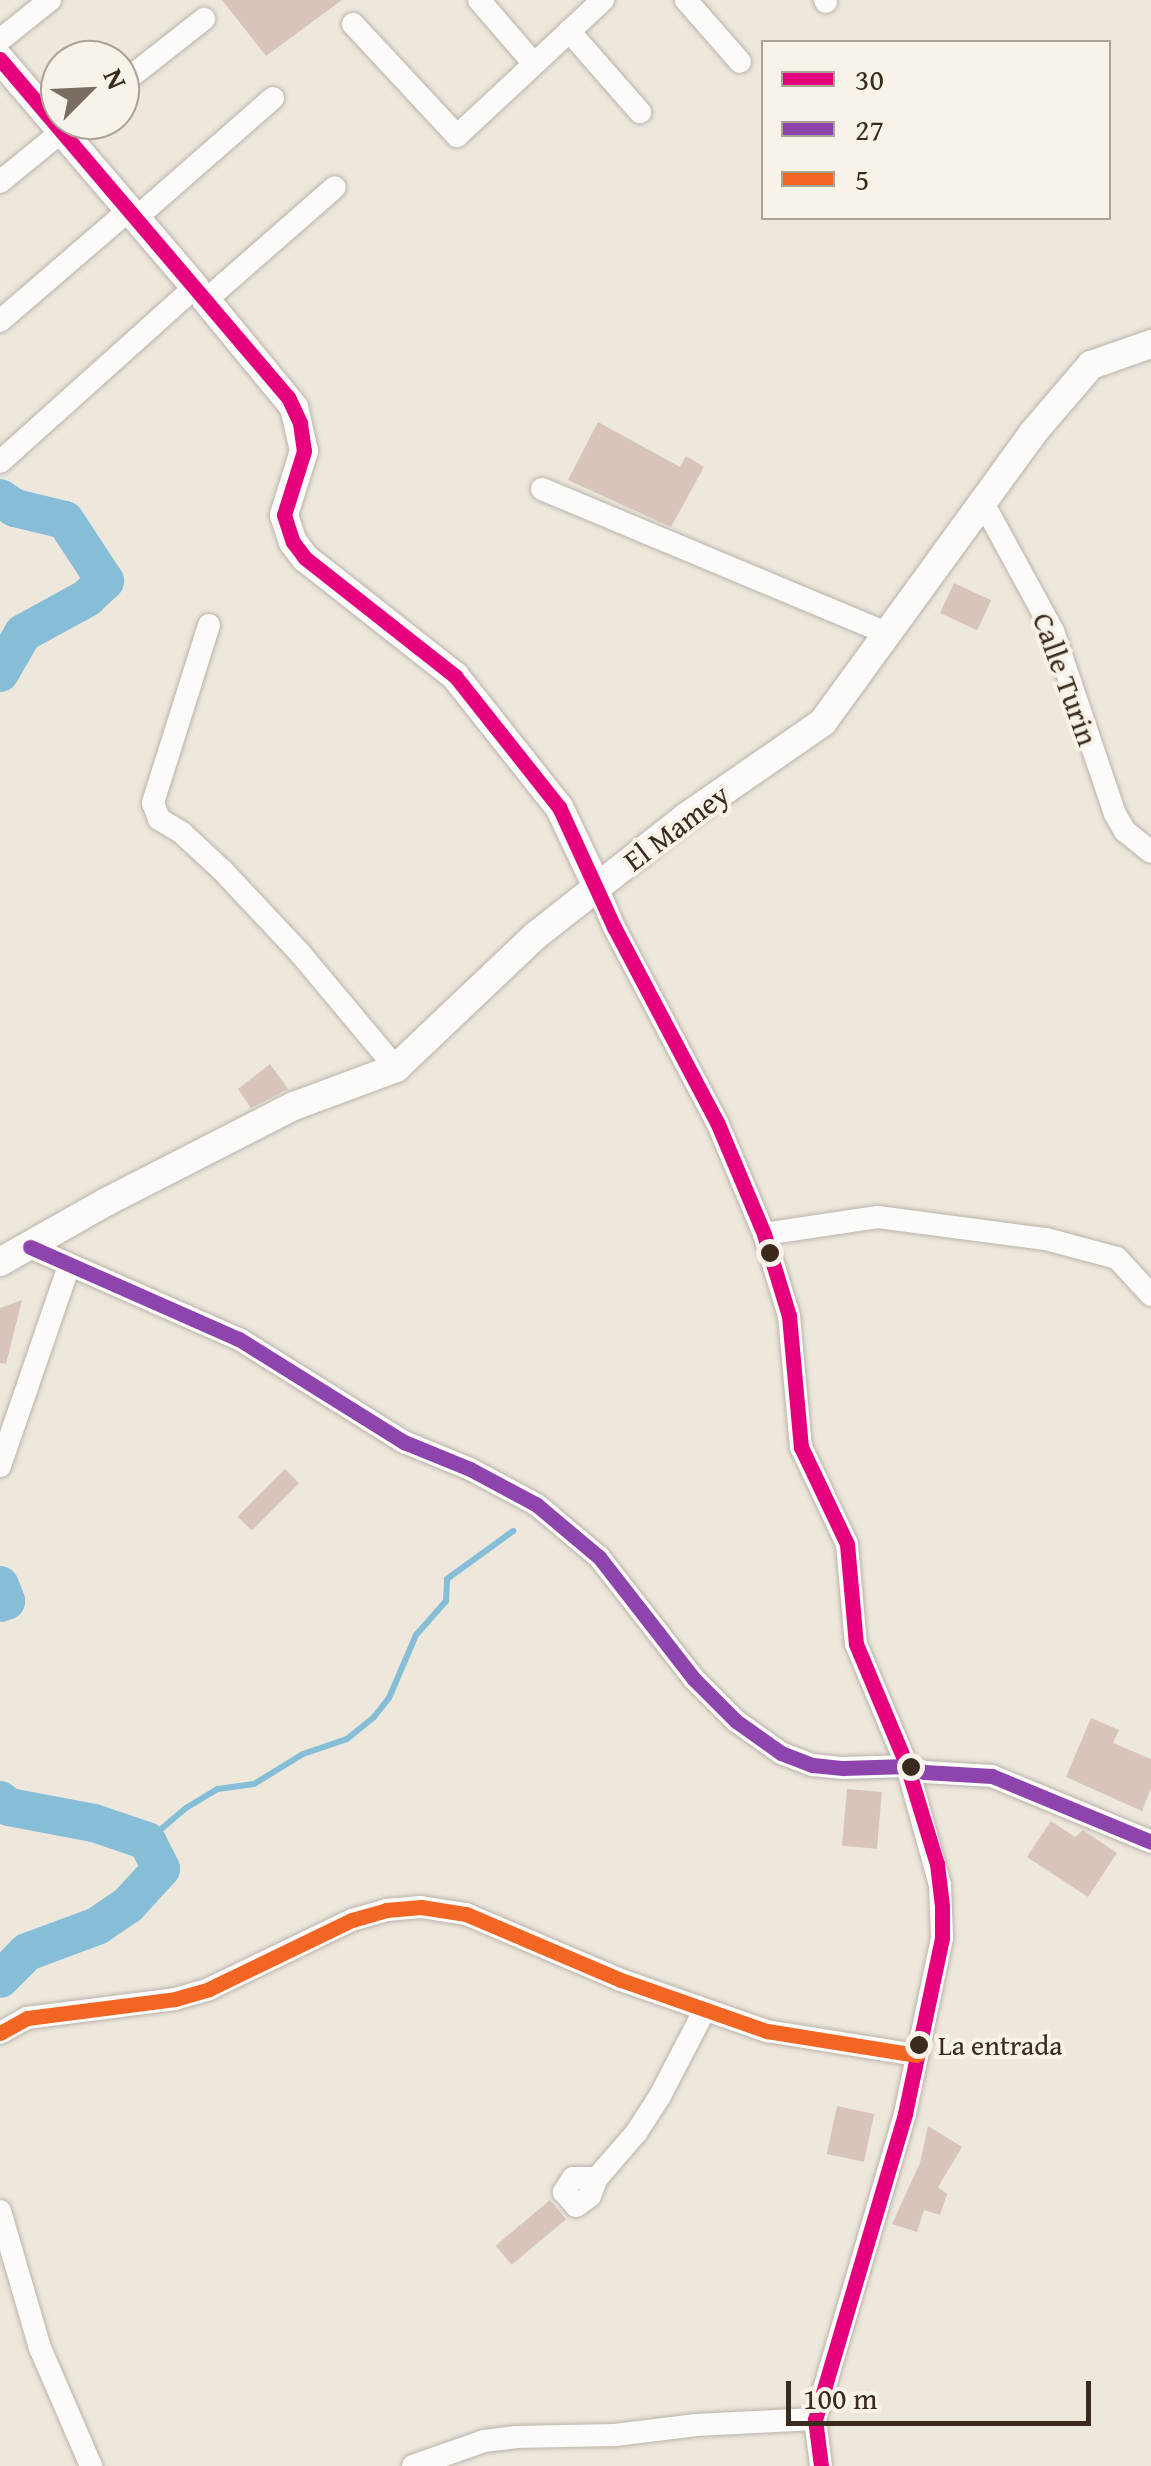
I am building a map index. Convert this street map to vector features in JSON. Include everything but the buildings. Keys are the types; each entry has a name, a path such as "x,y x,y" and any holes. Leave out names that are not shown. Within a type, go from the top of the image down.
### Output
{"street":[{"path":"0,40 50,0"},
{"path":"479,0 534,64"},
{"path":"686,0 740,62"},
{"path":"353,24 456,136 569,32 590,4"},
{"path":"140,70 204,19"},
{"path":"569,32 640,112"},
{"path":"0,59 40,98"},
{"path":"0,320 273,98"},
{"path":"0,182 52,140"},
{"path":"79,140 132,214 294,408 304,451 284,515 293,542 305,558 455,676 559,806 614,928 717,1122 764,1234 789,1316 801,1448 844,1534 856,1644 908,1766 937,1864 942,1906 942,1938 905,2114 815,2419 821,2466"},
{"path":"0,462 336,187"},
{"name":"El Mamey","path":"0,1262 106,1202 294,1106 396,1068 535,936 686,817 823,722 982,501 1091,365 1151,344"},
{"path":"542,489 886,633"},
{"name":"Calle Turin","path":"982,501 1054,631 1119,824 1151,852"},
{"path":"209,625 153,803 159,819 182,833 224,871 300,952 396,1068"},
{"path":"764,1234 878,1217 1046,1238 1116,1258 1151,1295"},
{"path":"30,1247 164,1302 238,1339 404,1442 470,1468 537,1505 599,1557 694,1679 762,1742 812,1764 908,1766 924,1772 992,1776 1151,1842"},
{"path":"0,1466 69,1266"},
{"path":"0,2033 27,2018 176,1998 209,1989 352,1920 406,1907 466,1914 704,2011 767,2032 917,2055"},
{"path":"597,2178 636,2133 704,2011"},
{"path":"0,2211 40,2348 91,2466"},
{"path":"414,2466 500,2439 615,2435 696,2425 815,2419"}],"waterway":[{"path":"0,498 15,508 65,520 105,581 87,598 23,633 0,673"},
{"path":"147,1841 186,1808 218,1789 254,1784 303,1754 347,1739 374,1717 389,1698 416,1635 446,1601 447,1579 513,1531"},
{"path":"0,1585 6,1601 0,1603"},
{"path":"0,1800 9,1807 94,1823 147,1841 161,1869 128,1905 97,1926 27,1952 0,1979"}],"transit line":[{"name":"30","path":"0,59 288,397 300,423 304,451 284,515 293,542 305,558 455,676 559,807 614,927 717,1122 764,1234 789,1316 801,1447 847,1544 856,1644 907,1766 937,1864 942,1906 942,1938 905,2114 815,2419 821,2466"},
{"name":"27","path":"30,1247 239,1339 404,1442 470,1469 537,1505 599,1557 694,1679 736,1721 781,1753 813,1765 907,1766 924,1772 992,1776 1151,1842"},
{"name":"5","path":"0,2033 27,2018 175,1999 209,1989 352,1920 386,1910 421,1907 466,1914 621,1980 767,2031 917,2055"}],"place":[{"name":"La entrada","path":"919,2045"}]}
